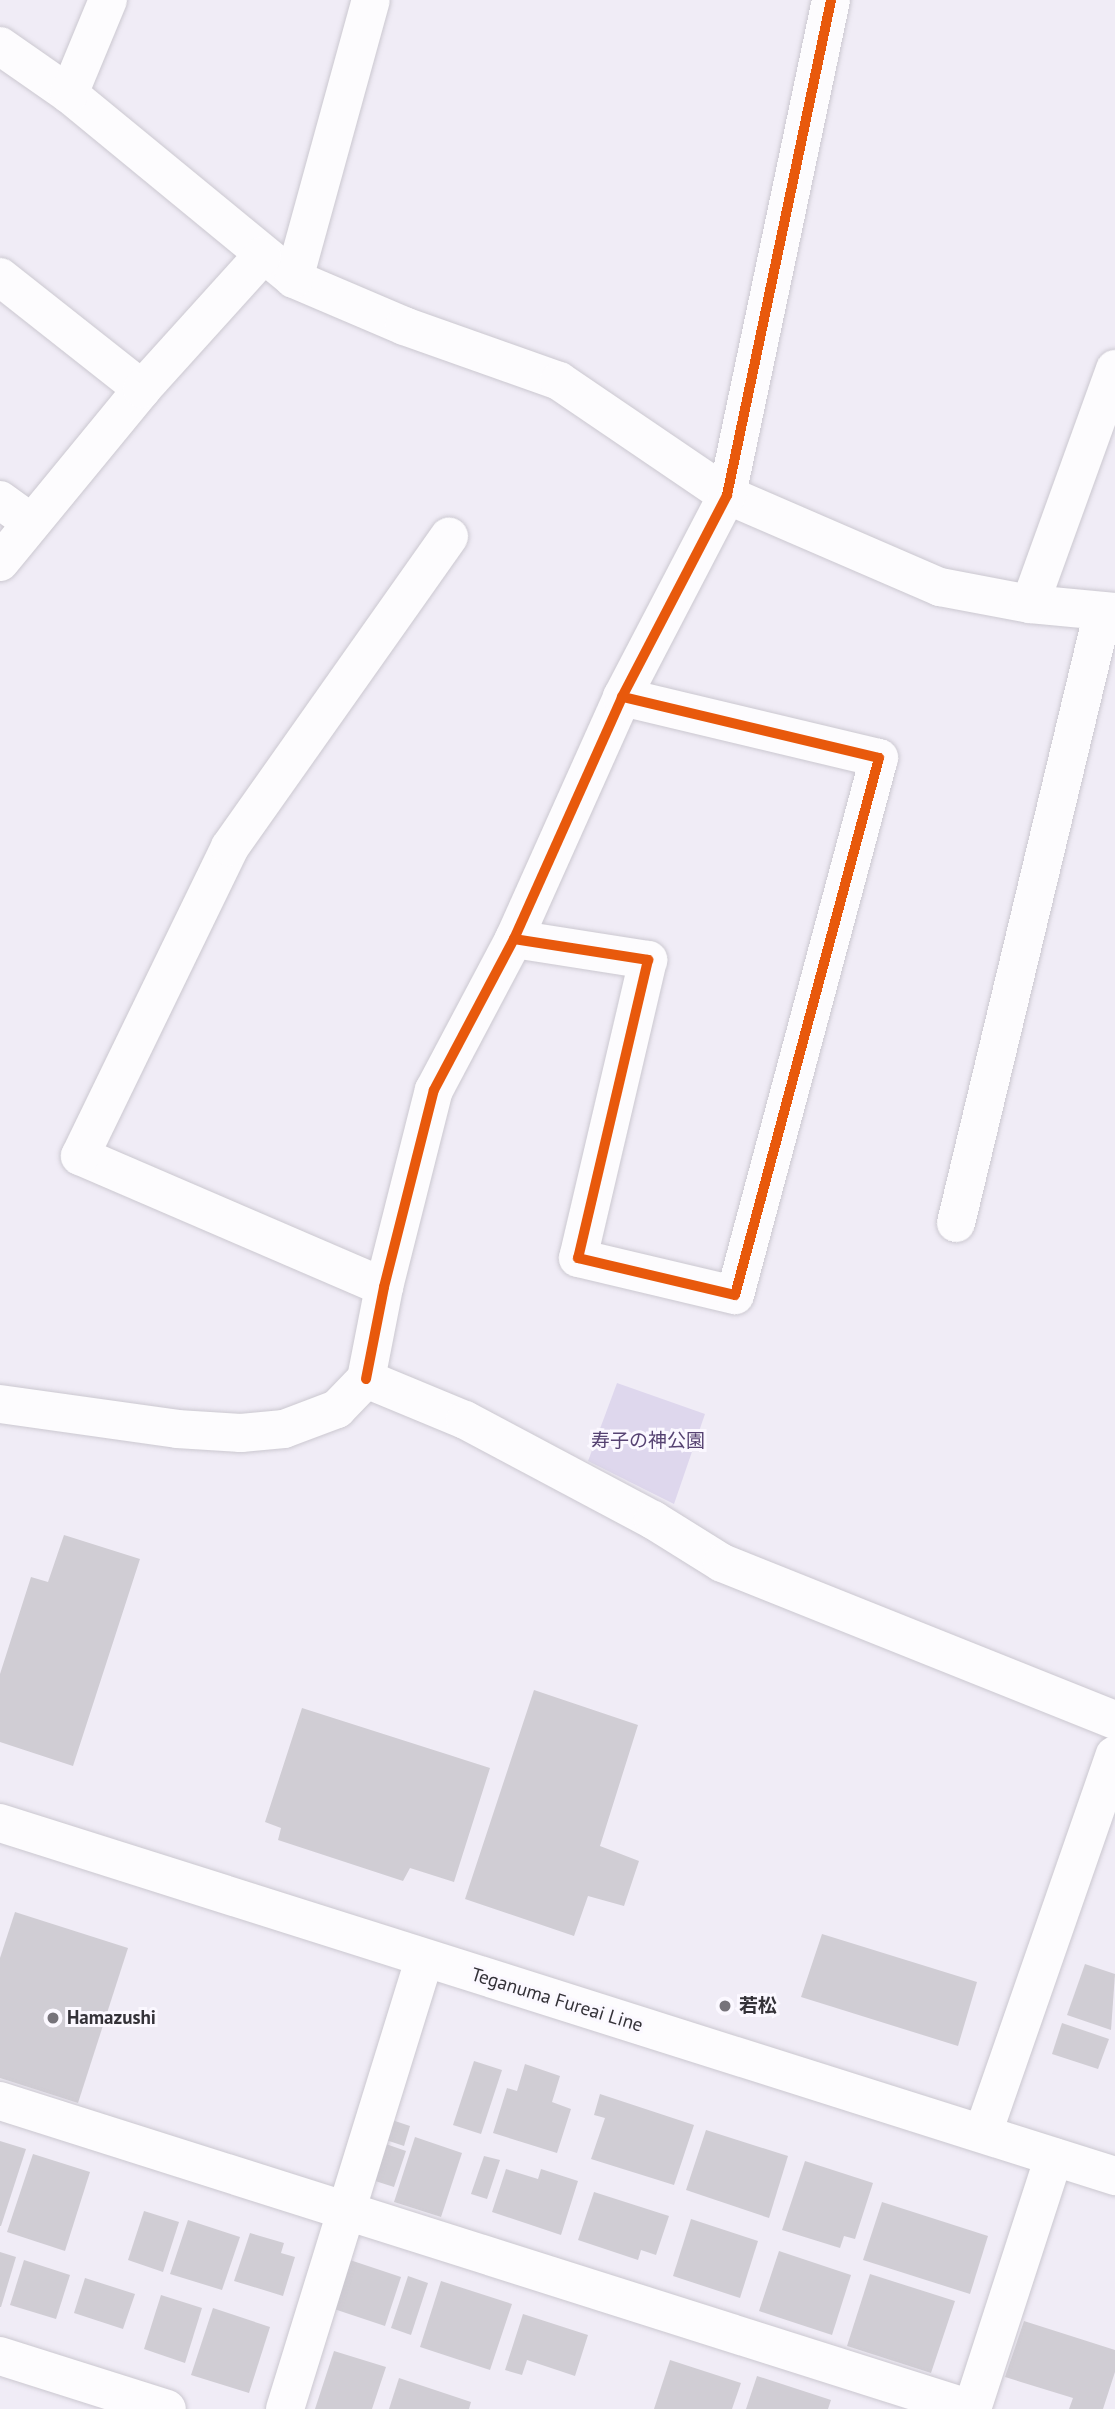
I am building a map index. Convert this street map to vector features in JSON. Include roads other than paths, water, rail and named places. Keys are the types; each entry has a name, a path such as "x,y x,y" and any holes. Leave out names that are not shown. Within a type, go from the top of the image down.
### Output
{"street":[{"path":"69,94 108,0"},
{"path":"294,279 371,0"},
{"path":"0,1405 177,1429 241,1433 284,1429 337,1409 366,1379 384,1287 434,1090 514,939 622,697 727,495 831,0"},
{"path":"0,46 69,94 262,256 294,279 404,326 559,381 727,495 940,587 1030,604 1109,612 956,1223"},
{"path":"0,562 142,389 262,256"},
{"path":"0,277 142,389"},
{"path":"1030,604 1115,369"},
{"path":"0,500 32,523"},
{"path":"384,1287 80,1156 230,847 449,537"},
{"path":"514,939 648,960 578,1258 735,1295 879,758 622,697"},
{"path":"366,1379 465,1420 653,1520 722,1563 1115,1720"},
{"path":"983,2133 1115,1755"},
{"name":"Teganuma Fureai Line","path":"1,1825 1115,2176"},
{"path":"285,2409 424,1959"},
{"path":"0,2101 972,2409 1054,2157"},
{"path":"0,2356 167,2409"}],"place":[{"name":"若松","path":"725,2006"},
{"name":"Hamazushi","path":"53,2018"}],"park label":[{"name":"寿子の神公園","path":"648,1441"}]}
